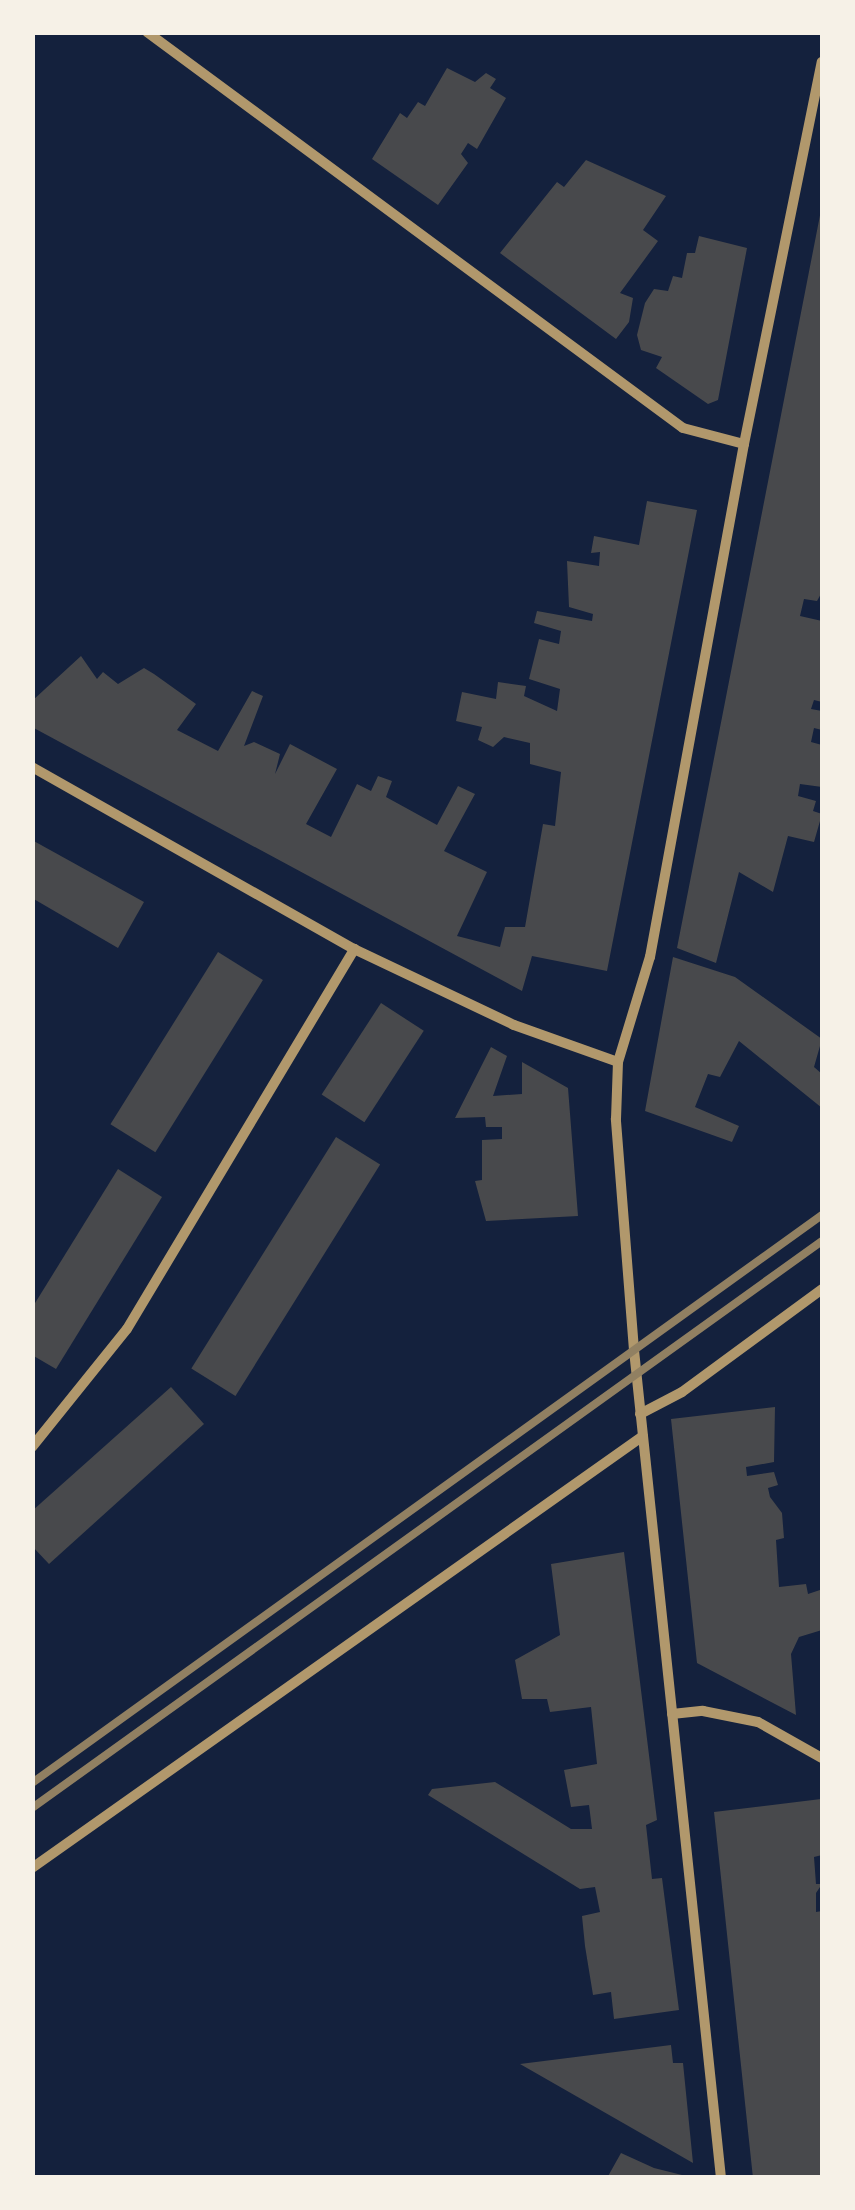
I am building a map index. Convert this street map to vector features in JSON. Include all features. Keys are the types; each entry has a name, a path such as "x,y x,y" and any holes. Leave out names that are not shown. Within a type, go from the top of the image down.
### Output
{"street":[{"path":"146,32 683,428 744,444"},
{"path":"721,2178 640,1414 616,1119 618,1062 650,958 744,444 822,62"},
{"path":"32,766 354,949 514,1025 618,1062"},
{"path":"32,1447 126,1328 303,1044 354,949"},
{"path":"640,1414 682,1392 822,1289"},
{"path":"32,1868 643,1436"},
{"path":"672,1714 703,1711 758,1722 822,1758"}],"building":[{"path":"447,68 475,82 486,73 496,79 490,88 506,98 477,149 468,143 461,154 468,163 438,205 372,159 400,113 407,118 418,102 425,106"},
{"path":"586,160 666,196 643,230 658,241 620,293 633,298 629,322 616,339 500,253 557,182 564,187"},
{"path":"822,205 822,592 817,601 804,599 800,616 822,621 822,702 814,700 811,709 822,711 822,730 814,728 811,742 822,745 822,787 800,784 798,796 816,801 813,811 822,814 814,842 788,836 773,892 739,872 716,963 677,948"},
{"path":"699,236 747,248 718,400 708,404 656,368 662,357 641,350 637,335 645,303 654,289 668,291 673,276 682,278 687,253 695,253"},
{"path":"647,501 697,510 607,971 532,956 522,991 32,727 32,701 81,656 97,679 103,672 118,684 144,668 154,674 196,704 177,730 218,751 252,691 263,696 244,746 254,742 280,754 275,774 290,744 337,769 306,824 331,837 357,784 371,791 378,776 392,781 386,797 437,825 458,786 475,794 444,851 487,872 457,936 500,947 505,927 525,927 543,824 555,826 561,772 530,764 530,743 504,737 493,747 478,740 482,727 456,721 462,692 496,699 498,682 526,686 524,696 557,711 560,689 529,679 539,639 559,644 561,631 534,623 537,611 592,621 593,614 569,607 567,561 599,566 600,552 591,553 594,536 639,545"},
{"path":"32,840 144,902 118,948 32,898"},
{"path":"218,952 263,980 155,1152 110,1124"},
{"path":"673,957 735,977 822,1039 814,1067 822,1074 822,1108 739,1041 720,1077 708,1074 695,1107 739,1126 732,1142 645,1111"},
{"path":"381,1003 424,1031 364,1122 322,1094"},
{"path":"491,1047 507,1056 493,1096 522,1094 522,1062 568,1088 578,1216 486,1221 475,1181 482,1180 482,1140 502,1139 502,1127 486,1127 485,1117 455,1118"},
{"path":"336,1137 380,1165 235,1396 191,1369"},
{"path":"118,1169 162,1197 56,1369 32,1355 32,1308"},
{"path":"171,1387 204,1424 49,1564 32,1546 32,1511"},
{"path":"775,1407 774,1462 746,1467 747,1476 774,1472 778,1485 768,1488 782,1513 784,1538 776,1540 779,1587 806,1584 808,1594 820,1590 822,1596 822,1630 799,1637 791,1654 796,1715 697,1663 671,1419"},
{"path":"624,1552 657,1820 646,1825 652,1879 662,1878 679,2010 614,2019 611,1992 593,1995 585,1946 582,1916 600,1912 595,1887 580,1889 428,1795 432,1789 495,1782 571,1829 592,1829 589,1805 571,1807 564,1770 597,1764 591,1707 550,1712 547,1699 522,1699 515,1660 560,1635 551,1564"},
{"path":"821,1799 822,1855 814,1857 816,1884 822,1884 816,1893 816,1912 822,1911 822,2178 753,2178 714,1812"},
{"path":"671,2045 673,2063 683,2063 693,2163 520,2064"},
{"path":"621,2153 654,2168 694,2178 607,2178"}],"railway":[{"path":"32,1783 822,1215"},
{"path":"32,1808 822,1241"}]}
